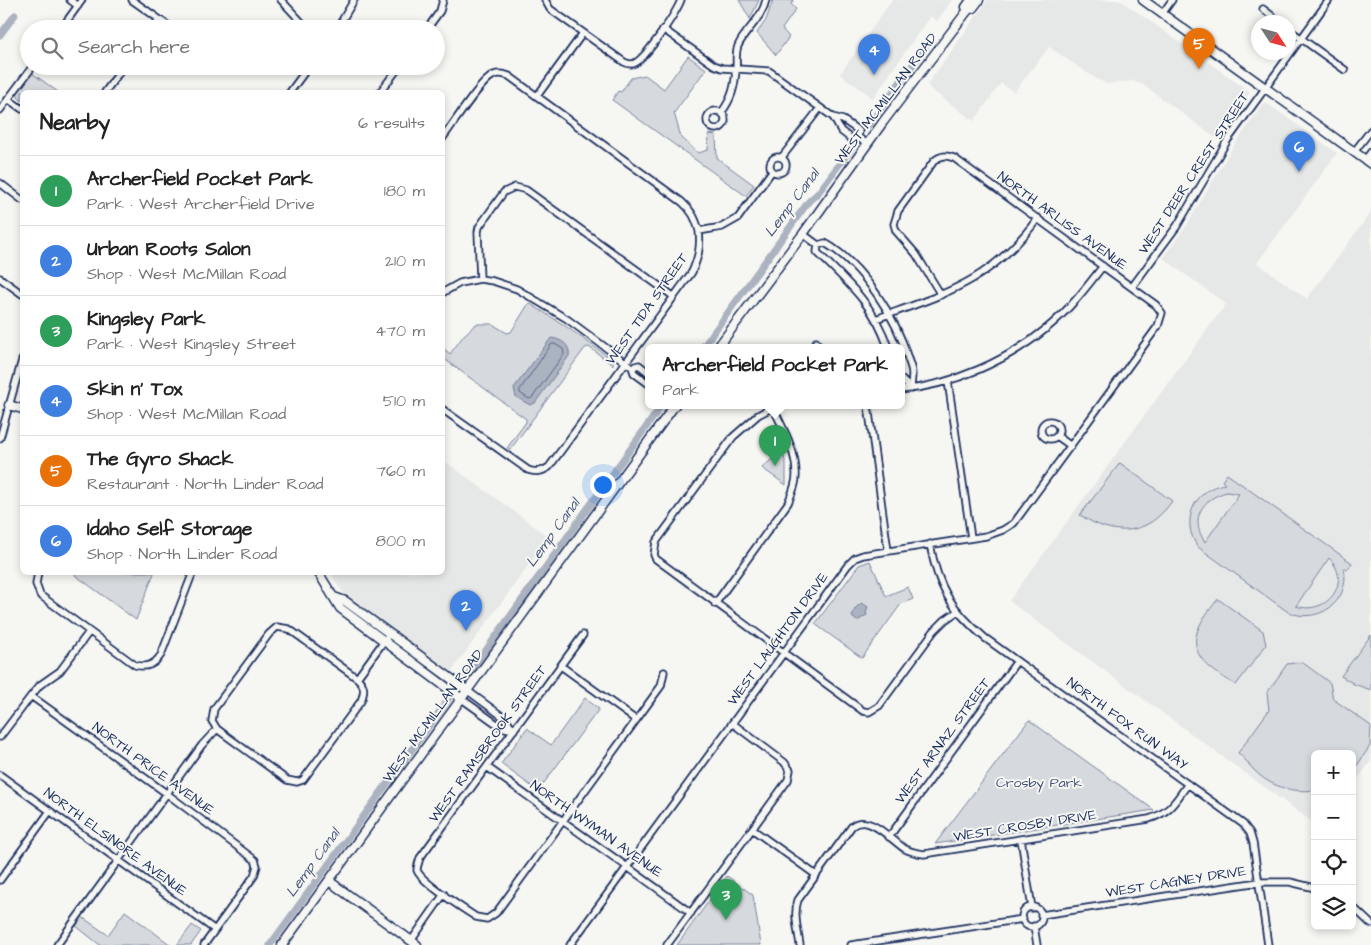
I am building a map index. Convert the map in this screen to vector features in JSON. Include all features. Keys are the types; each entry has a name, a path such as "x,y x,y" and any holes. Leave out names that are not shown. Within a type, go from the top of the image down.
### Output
{"main road":[{"name":"WEST MCMILLAN ROAD","path":"968,10 966,7 971,0"},
{"name":"WEST MCMILLAN ROAD","path":"720,344 803,234 867,144 968,10 973,8 979,0"},
{"path":"1144,0 1368,162"},
{"path":"9,405 20,408"},
{"name":"WEST MCMILLAN ROAD","path":"282,945 672,409"},
{"path":"320,575 340,608 462,699"},
{"path":"334,597 345,601 468,690"},
{"path":"328,881 414,943"}],"street":[{"path":"68,20 80,3 70,0"},
{"path":"132,0 159,19"},
{"path":"281,0 298,20"},
{"path":"342,20 354,0"},
{"path":"434,20 440,11 443,0"},
{"path":"545,1 550,9 583,33 624,62 634,64 641,58 663,29 681,0"},
{"path":"721,112 733,94 739,45 759,18 766,0"},
{"path":"1162,14 1172,0"},
{"name":"WEST DEER CREST STREET","path":"1132,287 1177,226 1227,141 1329,0"},
{"path":"1263,9 1271,15"},
{"path":"663,29 714,65 722,68 769,71 833,117 843,120 859,131 858,137 854,141 847,136 841,131 833,117"},
{"path":"537,96 583,33"},
{"path":"1296,35 1345,70"},
{"path":"445,135 486,80 497,74 509,76 682,202 689,208 696,219 699,231 722,227 738,218 772,171"},
{"path":"0,110 26,75"},
{"path":"106,90 117,75"},
{"path":"291,90 302,75"},
{"path":"382,90 393,75"},
{"path":"8,99 20,108"},
{"path":"782,158 820,108"},
{"path":"1354,152 1371,130"},
{"path":"858,137 867,144"},
{"path":"1368,162 1371,152"},
{"path":"777,156 782,158 786,164 784,170 777,173 772,171 769,166 772,158 777,156"},
{"name":"NORTH ARLISS AVENUE","path":"942,296 916,254 896,231 894,224 898,211 934,161 943,156 954,158 1038,218 1156,304 1162,313"},
{"path":"0,183 20,198"},
{"path":"480,279 479,227 504,192 515,186 526,190 673,296"},
{"path":"876,319 942,296 968,282 995,264 1025,236 1038,218"},
{"name":"WEST TIDA STREET","path":"445,411 528,470 544,471 549,467 692,272 699,257 699,231"},
{"path":"803,234 818,245"},
{"path":"818,245 825,243 834,248 872,288 889,314 903,344"},
{"path":"818,245 818,252 846,278 868,307 876,319 887,344"},
{"path":"905,390 948,381 986,366 1019,348 1047,328 1081,294 1103,266"},
{"path":"0,278 20,293"},
{"path":"445,291 460,283 480,279 517,289 567,319 626,362 632,367 634,373 645,381"},
{"name":"WEST LAUGHTON DRIVE","path":"570,945 783,653 852,562 863,555 994,533 1014,523 1158,326 1162,313"},
{"path":"905,349 912,373 911,389"},
{"path":"632,367 639,365 645,370"},
{"path":"0,438 20,367"},
{"path":"948,381 971,538"},
{"path":"905,383 911,389"},
{"path":"770,409 752,419 733,436 656,542 654,555 660,563 858,708 869,712 879,706 934,631 958,611"},
{"path":"715,604 788,503 794,489 796,473 794,458 776,409"},
{"path":"869,409 888,551"},
{"path":"1057,436 1071,446"},
{"name":"NORTH FOX RUN WAY","path":"930,544 934,567 942,587 958,611 974,629 1243,824 1250,833 1268,945"},
{"path":"38,575 36,589 45,599 135,665 149,666 161,656 192,575"},
{"path":"277,627 289,628 357,678 364,687 361,701 307,776 297,782 286,780 217,729 212,720 214,709 269,634 277,627"},
{"path":"0,737 40,685 60,671 89,632"},
{"path":"357,678 389,634"},
{"name":"WEST RAMSBROOK STREET","path":"444,894 423,879 417,870 420,858 583,635"},
{"name":"WEST ARNAZ STREET","path":"889,837 1017,661"},
{"path":"560,666 636,720"},
{"path":"414,943 444,894 476,918 487,919 496,913 661,686 664,672"},
{"path":"468,690 506,719 514,730"},
{"name":"NORTH PRICE AVENUE","path":"31,696 255,860 257,866 254,876 215,930"},
{"path":"462,699 501,727 514,730"},
{"path":"668,945 788,780 790,770 784,762 732,723"},
{"path":"57,945 166,793 202,745 217,729"},
{"name":"NORTH WYMAN AVENUE","path":"487,767 691,913"},
{"name":"NORTH ELSINORE AVENUE","path":"0,775 215,930"},
{"name":"WEST CROSBY DRIVE","path":"816,875 852,826 860,822 869,823 914,853 924,854 1149,820 1161,815 1170,808 1188,784"},
{"path":"0,880 50,812"},
{"path":"752,829 816,875 795,907 800,945"},
{"path":"1021,839 1032,908"},
{"name":"WEST CAGNEY DRIVE","path":"1042,915 1259,882 1290,882 1311,887"},
{"path":"1032,908 1037,909 1042,915 1040,922 1034,926 1027,925 1022,919 1024,912 1032,908"},
{"path":"1356,910 1371,924"},
{"path":"851,945 1022,919"},
{"path":"1034,926 1037,945"},
{"path":"204,945 215,930"}],"shaded area":[{"path":"892,0 952,0 937,21 930,16 873,98 840,74"},
{"path":"988,0 1120,0 1250,92 1216,138 1142,84 1132,81 1107,84 1049,47 1014,92 1001,83 974,121 927,85"},
{"path":"1265,102 1337,153 1257,263 1307,299 1371,212 1371,761 1356,782 1356,750 1311,750 1311,821 1009,601 1226,304 1163,258 1187,225 1231,150"},
{"path":"445,461 549,537 451,672 349,598 341,590 332,575 445,575"}],"green space":[{"path":"739,0 759,0 750,19"},
{"path":"773,0 794,0 791,4 796,9 782,29 789,37 776,55 757,33 766,20"},
{"path":"688,56 706,69 674,113 681,137 698,153 708,150 709,134 716,135 717,158 754,185 746,196 612,100 618,91 621,92 631,78 645,75 664,89"},
{"path":"30,75 35,75 55,90 20,90 20,99 17,92"},
{"path":"529,303 613,360 613,365 589,347 585,348 510,450 507,448 526,422 526,419 445,359 445,350 450,354 464,335 476,324 492,324 507,333 511,332"},
{"path":"782,450 786,464 786,485 762,468"},
{"path":"1120,463 1172,501 1163,513 1152,521 1142,527 1130,530 1106,527 1080,515"},
{"path":"1227,474 1352,563 1347,570 1344,568 1345,580 1342,591 1330,608 1321,613 1310,615 1288,612 1198,547 1192,537 1190,527 1193,507 1205,492 1225,484 1222,481","holes":["1227,492 1239,494 1205,542 1198,525 1201,511 1211,499","1329,558 1336,567 1338,577 1333,595 1326,602 1318,606 1307,608 1296,606"]},
{"path":"870,561 886,596 908,587 913,599 901,604 862,658 815,624 859,565"},
{"path":"75,575 153,575 136,620"},
{"path":"1218,599 1263,631 1266,645 1236,685 1204,662 1196,646 1196,636 1200,625"},
{"path":"1371,635 1371,690 1354,684 1341,676"},
{"path":"1302,662 1330,683 1333,699 1371,726 1370,746 1356,767 1356,750 1311,750 1311,790 1291,790 1275,785 1261,777 1238,753 1269,710 1267,693 1287,664"},
{"path":"585,698 599,709 538,791 501,764 527,728 551,745"},
{"name":"Crosby Park","path":"1029,720 1154,810 935,844"},
{"path":"727,876 753,895 761,945 677,945"},
{"path":"125,911 171,945 100,945 76,926 82,917 108,935"},
{"path":"192,925 201,931 191,945 177,945"}],"water":[{"path":"551,338 567,346 569,356 535,403 530,405 516,397 514,388"},
{"path":"862,603 868,607 867,615 857,621 852,617 857,606"}],"waterway":[{"path":"0,35 15,15"},
{"name":"Lemp Canal","path":"868,126 925,48"},
{"name":"Lemp Canal","path":"705,344 809,201 818,193 850,150"},
{"name":"Lemp Canal","path":"466,678 659,409"},
{"name":"Lemp Canal","path":"270,945 448,700"}],"place":[{"name":"The Gyro Shack","path":"1199,69"},
{"name":"Skin n' Tox","path":"874,75"},
{"name":"Idaho Self Storage","path":"1299,172"},
{"name":"Archerfield Pocket Park","path":"775,466"},
{"name":"Urban Roots Salon","path":"466,631"},
{"name":"Kingsley Park","path":"726,920"}]}
